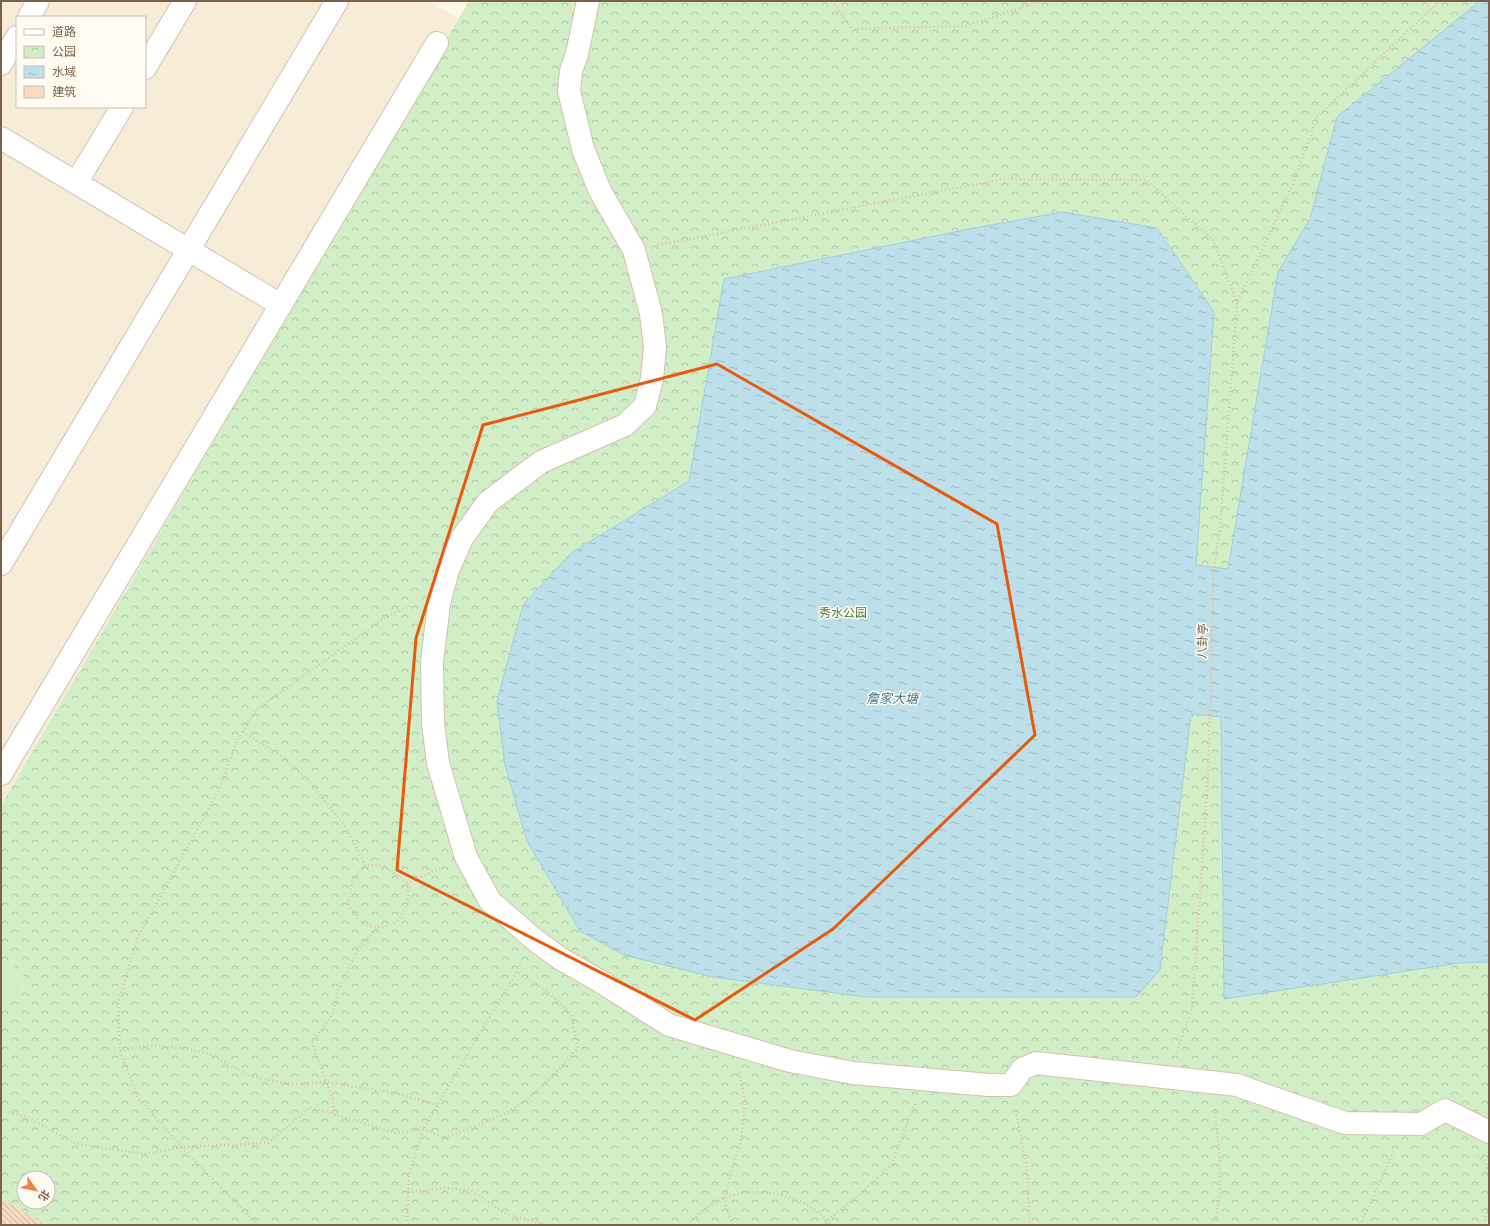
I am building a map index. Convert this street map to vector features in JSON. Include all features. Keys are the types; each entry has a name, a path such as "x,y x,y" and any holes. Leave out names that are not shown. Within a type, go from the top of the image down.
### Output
{"lane":[{"path":"30,16 38,1"},
{"path":"146,66 185,1"},
{"path":"1,564 337,1"},
{"path":"588,1 577,54 571,71 569,91 583,149 600,191 634,250 652,314 655,347 652,379 645,406 624,426 541,462 488,502 462,538 448,570 439,604 432,662 433,723 438,763 466,857 490,901 561,959 598,980 669,1025 734,1046 790,1061 853,1073 924,1080 1011,1085 1022,1069 1036,1063 1237,1085 1345,1123 1421,1124 1445,1110 1489,1132"},
{"path":"1,64 16,39"},
{"path":"1,774 8,747 281,305 437,43"},
{"path":"76,183 121,108"},
{"path":"1,138 281,305"}],"path":[{"path":"832,1 852,29 965,26 1041,1"},
{"path":"1237,303 1293,184 1317,117 1440,1"},
{"path":"634,250 1003,179 1146,180 1213,240 1237,303"},
{"name":"八卦亭","path":"1168,1077 1192,1009 1208,776 1214,567 1220,528 1237,303"},
{"path":"258,1225 182,1147 138,1098 120,1052 118,1003 138,937 219,790 237,741 256,710 386,617 442,592"},
{"path":"243,732 284,758 309,781 347,829 365,865"},
{"path":"408,883 466,857"},
{"path":"365,865 384,866 408,883"},
{"path":"365,865 352,882 348,904 360,921 378,928"},
{"path":"335,1116 332,1097 312,1043 333,1014 337,993 358,949 378,928 394,924 404,912 408,903 408,883"},
{"path":"407,1225 409,1174 424,1129 536,940"},
{"path":"1,1111 24,1116 77,1144 146,1154 182,1147 268,1143 310,1108 396,1133 424,1129 445,1138 489,1121 522,1102 549,1080 578,1048 571,1014 547,991 517,972"},
{"path":"120,1052 146,1045 182,1048 210,1054 252,1077 289,1084 326,1082 400,1094 438,1105"},
{"path":"732,1225 724,1198 741,1140 745,1100 734,1046"},
{"path":"822,1225 870,1185 891,1165 924,1080"},
{"path":"1215,1082 1215,1116 1220,1163 1220,1193 1215,1225"},
{"path":"1011,1085 1027,1170 1030,1225"},
{"path":"1360,1225 1395,1149 1421,1124"},
{"path":"1474,1154 1488,1163 1489,1177"},
{"path":"408,1192 447,1188 470,1190 506,1214 547,1225"},
{"path":"687,1225 699,1213 724,1198 752,1192 781,1195 808,1205 830,1225"},
{"path":"1484,1225 1489,1202"}],"highlighted area":[{"path":"717,364 997,524 1035,735 833,929 695,1020 397,870 416,638 483,425"}],"shaded area":[{"path":"1,1 428,1 458,19 1,806"}],"green space":[{"name":"秀水公园","path":"469,1 1489,1 1489,1225 45,1225 21,1210 56,1210 56,1170 16,1170 16,1207 1,1198 1,806"},
{"path":"1,958 25,973 1,1014"}],"water":[{"name":"詹家大塘","path":"1480,1 1489,1 1489,962 1459,963 1224,999 1221,717 1191,714 1160,970 1136,997 866,997 713,977 624,955 580,931 527,841 505,765 497,701 523,605 571,553 689,481 724,279 964,230 1062,212 1157,228 1214,312 1196,565 1228,569 1278,272 1310,219 1337,117"}],"building":[{"path":"1,1198 16,1207 16,1210 21,1210 45,1225 1,1225"}]}
